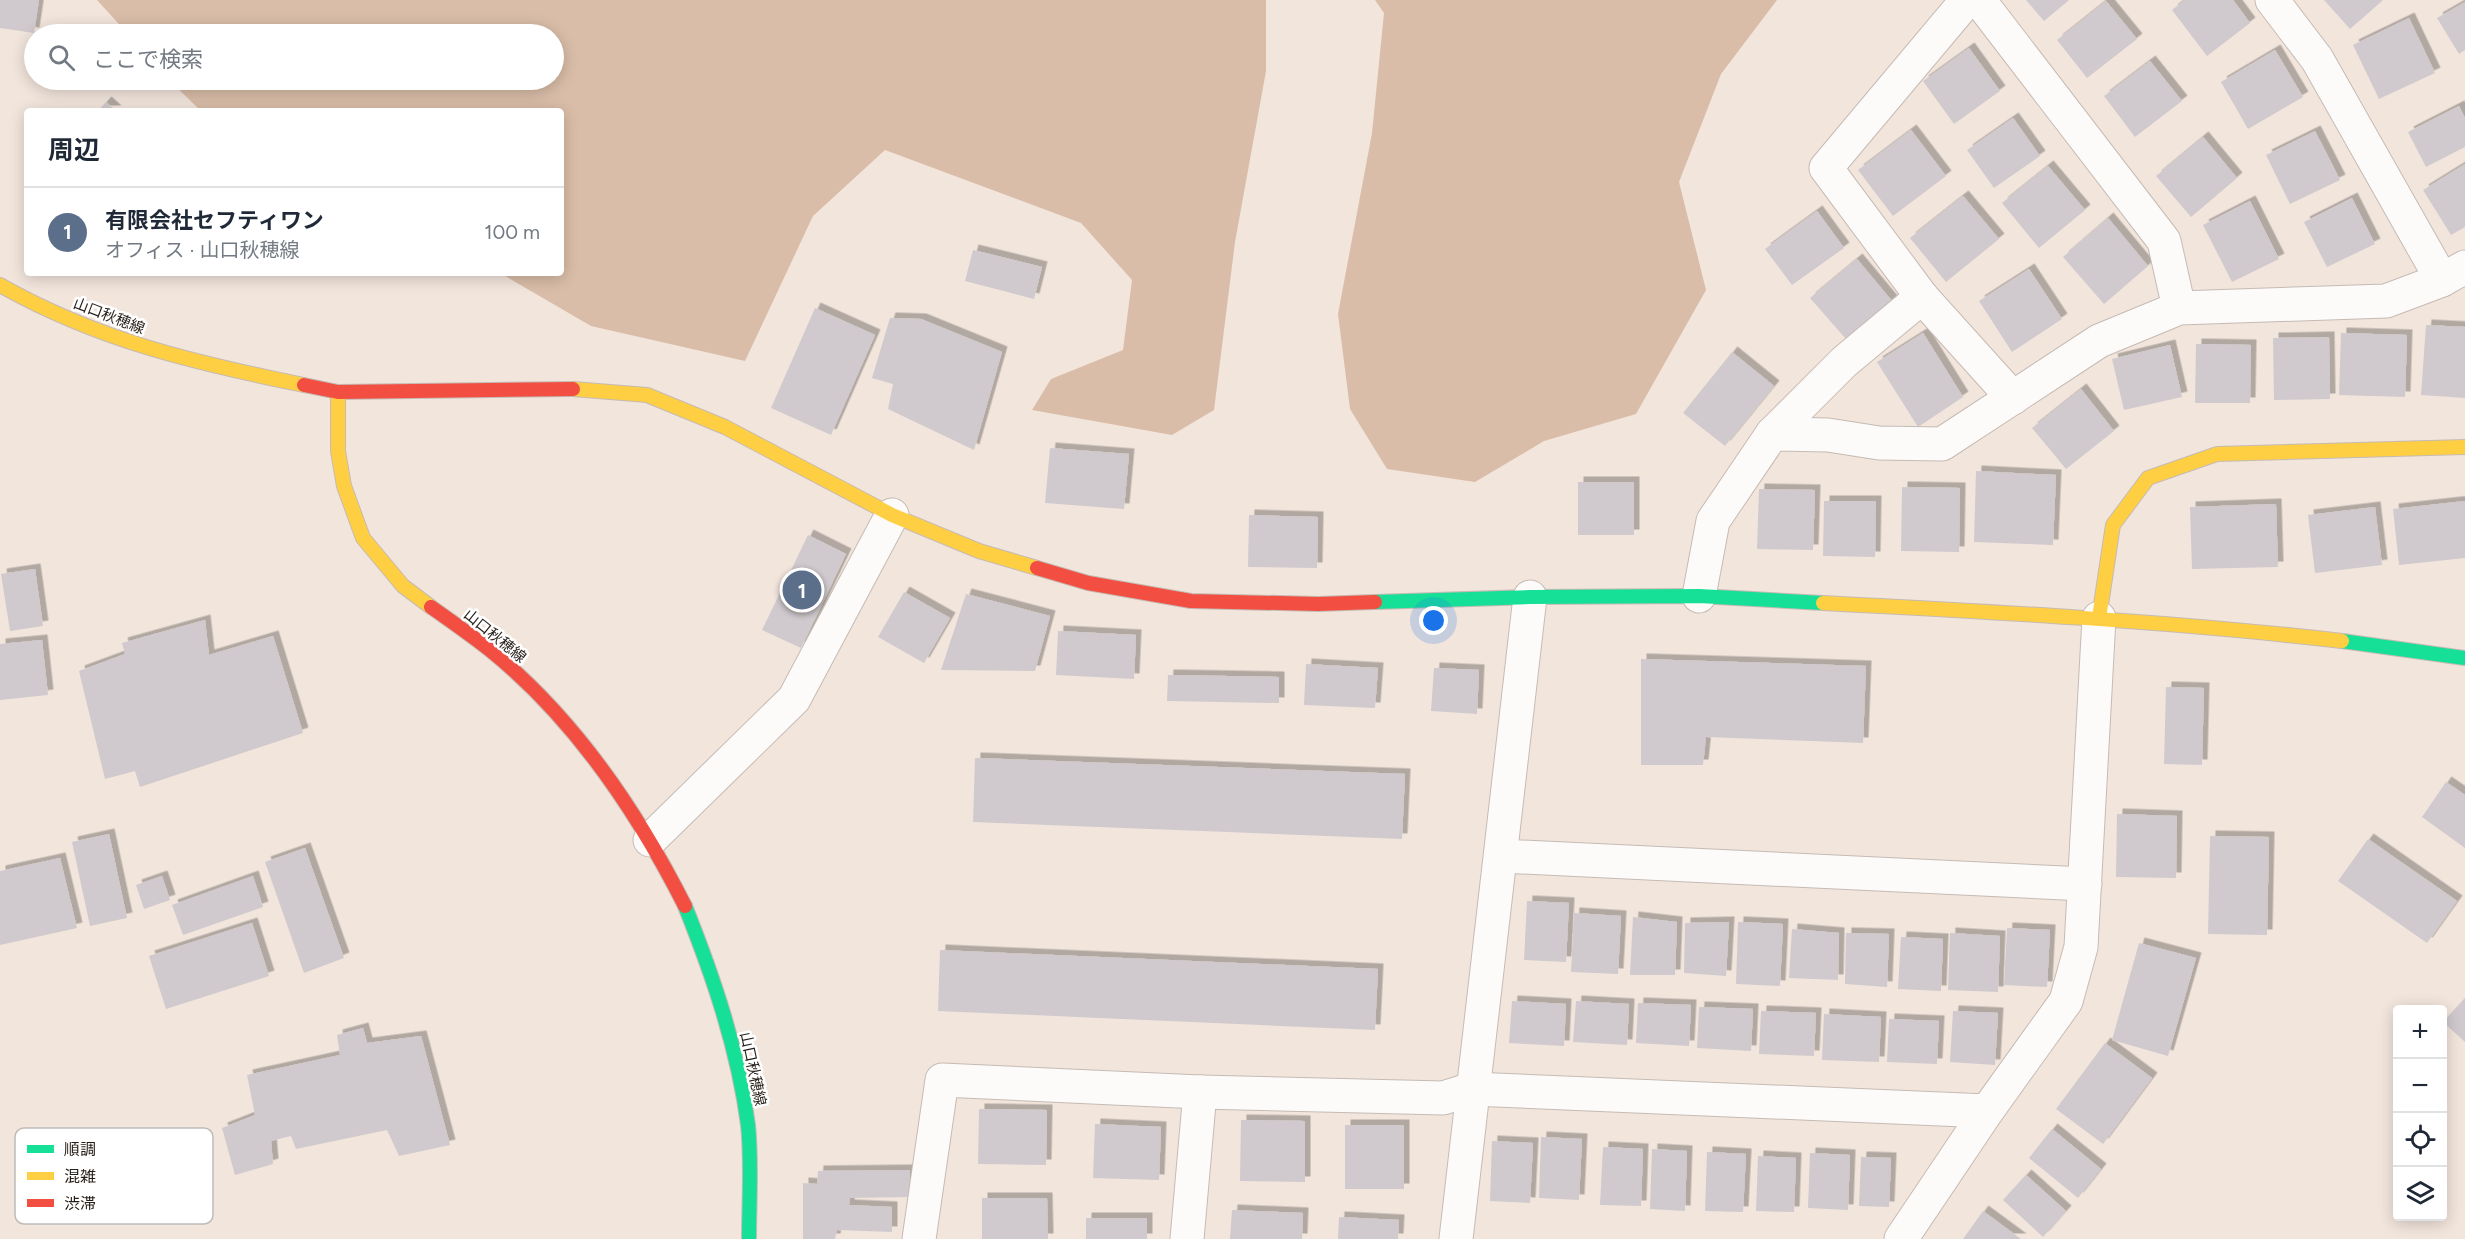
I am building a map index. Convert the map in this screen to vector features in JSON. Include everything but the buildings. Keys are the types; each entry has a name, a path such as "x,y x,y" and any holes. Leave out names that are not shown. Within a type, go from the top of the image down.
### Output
{"street":[{"path":"1967,0 1826,168 1922,297 2013,398"},
{"path":"1979,0 2164,241 2179,308"},
{"path":"1772,434 1828,435 1879,443 1942,444 2099,341 2179,308 2386,301 2453,273 2317,59 2272,0"},
{"name":"山口秋穂線","path":"0,285 32,303 122,341 223,369 338,392 338,451 344,486 363,538 403,586 491,651 552,709 598,765 650,840 685,905 710,969 733,1048 748,1126 749,1239"},
{"path":"1699,596 1713,521 1772,434 1844,362 1922,297"},
{"path":"338,392 561,388 647,394 725,426 892,515 979,551 1088,583 1191,601 1318,604 1530,597 1699,596 2099,618 2241,629 2465,658"},
{"path":"1901,1239 1987,1111 2066,1000 2081,948 2099,618 2113,525 2148,478 2217,454 2465,447"},
{"path":"650,840 794,699 892,515"},
{"path":"1456,1239 1530,597"},
{"path":"1501,856 2085,884"},
{"path":"919,1239 942,1080 1200,1092 1443,1098 1472,1089 1987,1111"},
{"path":"1187,1239 1200,1092"}],"shaded area":[{"path":"97,0 1266,0 1266,71 1235,242 1214,410 1172,435 1032,410 1051,379 1123,350 1132,280 1081,223 885,150 813,216 745,361 591,326 505,276 564,276 564,108 198,108 179,90 564,90 564,24 119,24"},
{"path":"1375,0 1777,0 1721,74 1679,182 1706,290 1636,414 1544,441 1475,482 1387,469 1350,409 1338,314 1372,133 1384,13"}],"traffic: fast":[{"path":"1375,602 1530,597 1699,596 1823,603"},
{"path":"2342,641 2465,658"},
{"path":"685,906 723,1013 744,1097 750,1153 749,1239"}],"traffic: slow":[{"path":"0,285 73,321 110,335 185,358 304,385"},
{"path":"573,389 647,395 725,427 892,515 979,551 1037,568"},
{"path":"338,392 338,451 344,486 363,538 403,586 431,607"},
{"path":"2099,618 2113,525 2148,478 2217,454 2465,447"},
{"path":"1823,603 2147,623 2342,641"}],"traffic: jam":[{"path":"304,385 338,392 573,389"},
{"path":"1037,568 1088,583 1191,601 1318,604 1375,602"},
{"path":"431,607 483,644 520,676 576,735 646,835 685,906"}],"place":[{"name":"有限会社セフティワン","path":"802,590"}]}
